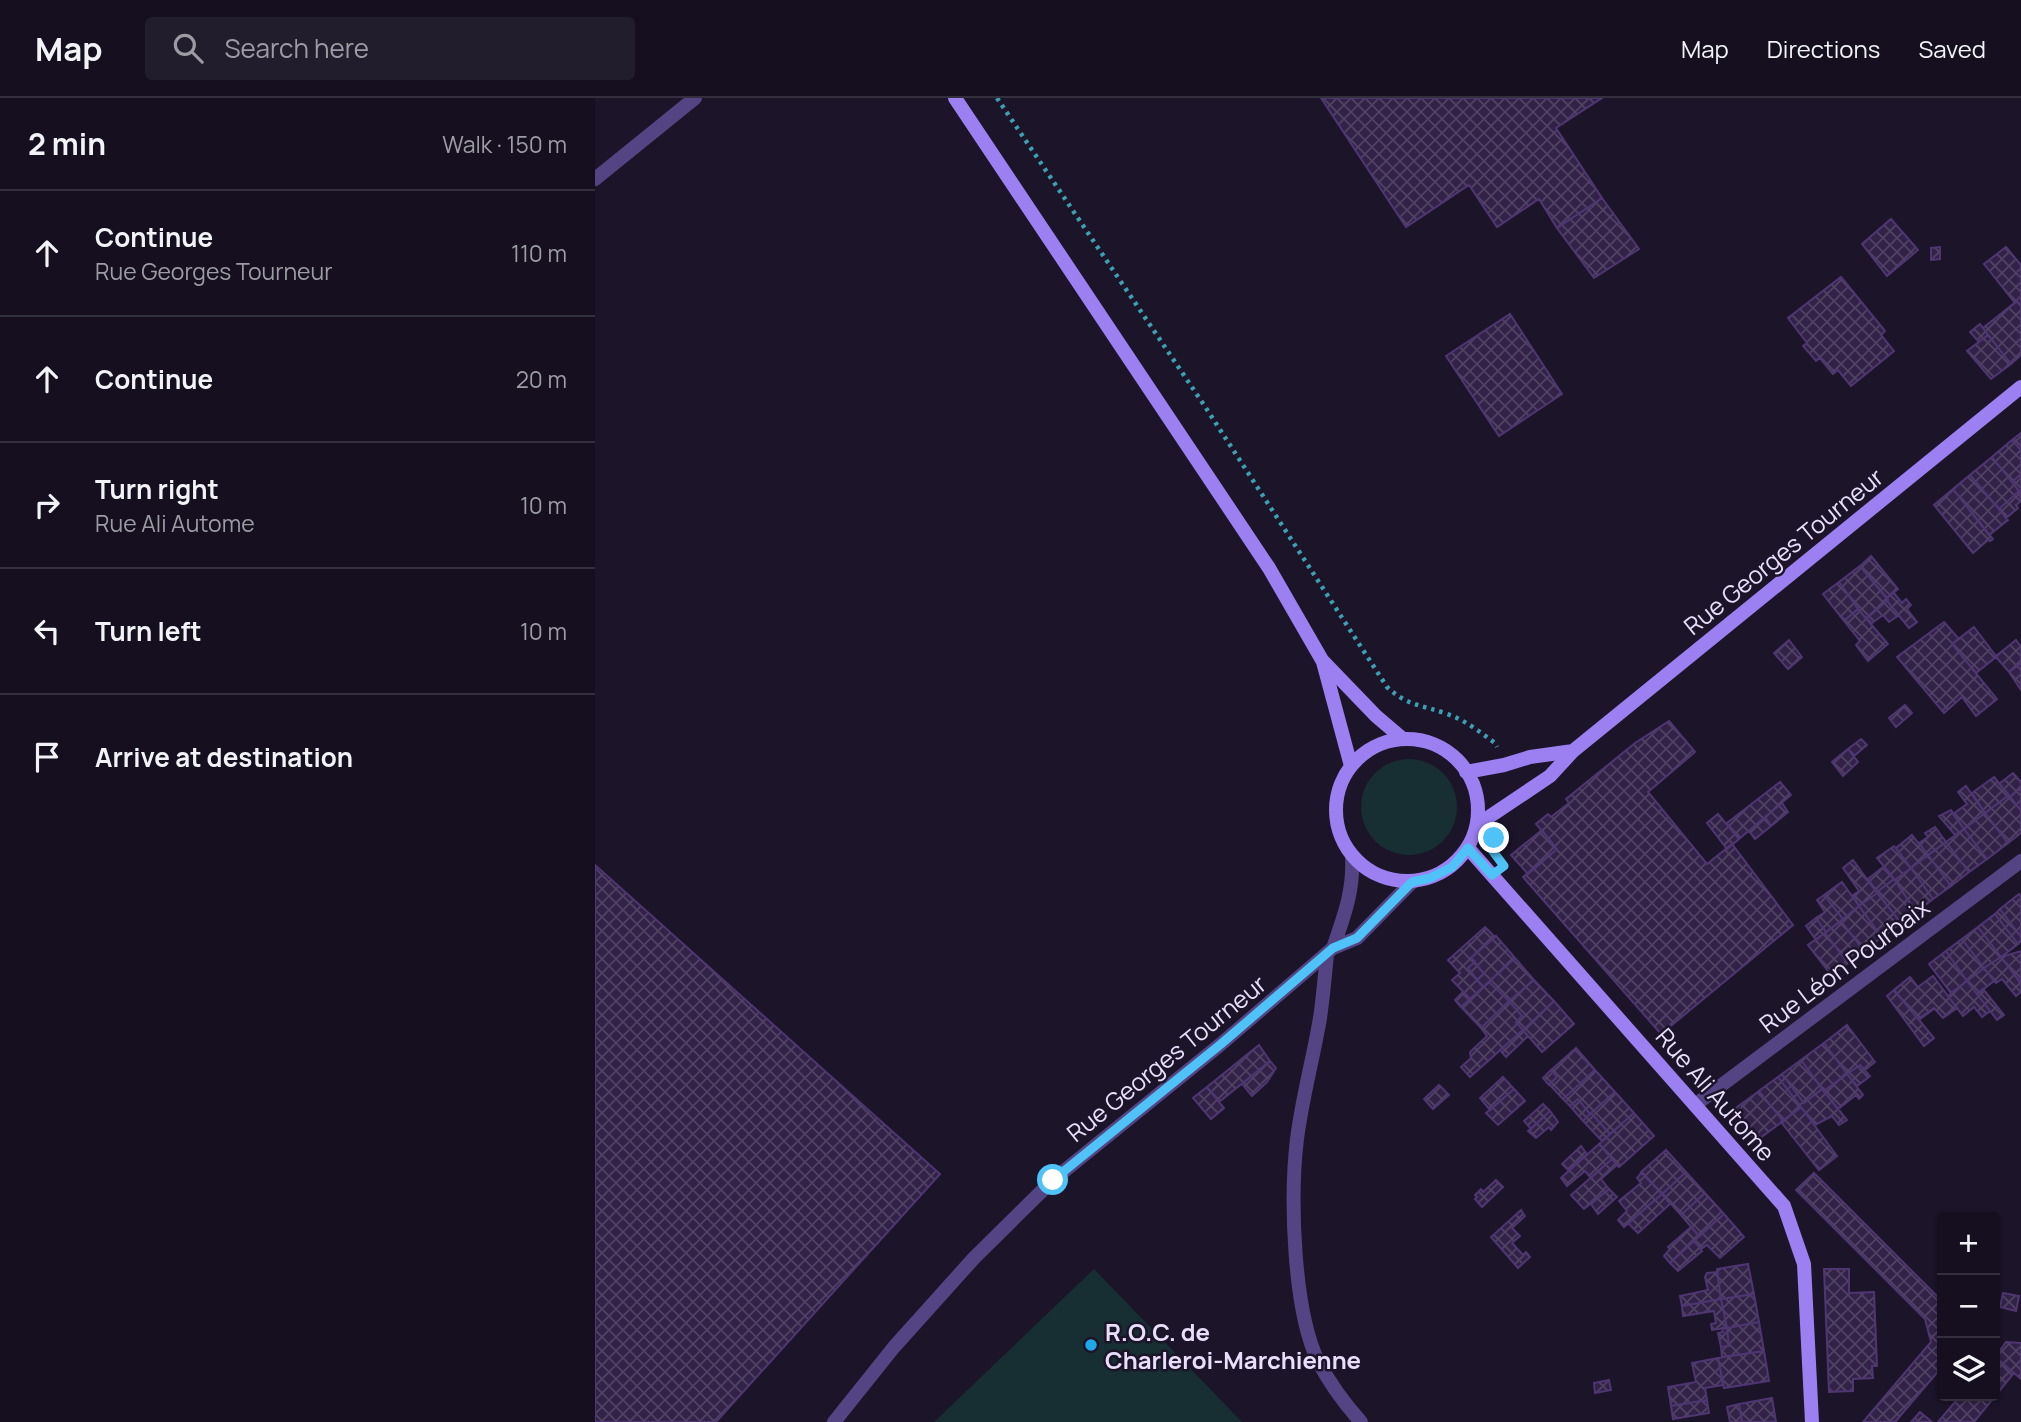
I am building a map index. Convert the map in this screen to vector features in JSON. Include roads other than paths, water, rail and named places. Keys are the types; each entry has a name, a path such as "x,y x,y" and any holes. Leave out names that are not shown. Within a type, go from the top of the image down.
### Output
{"street":[{"path":"595,178 695,98"},
{"path":"955,98 1269,568 1322,660 1376,716 1403,739"},
{"name":"Rue Georges Tourneur","path":"1477,825 1550,776 1573,751 2021,387"},
{"path":"1322,660 1351,766"},
{"path":"1403,739 1435,744 1455,758 1470,777 1478,801 1477,825 1468,848 1452,867 1430,878 1412,882 1382,878 1362,867 1347,850 1338,830 1335,807 1340,785 1351,766 1367,751 1388,741 1403,739"},
{"path":"1466,772 1530,757 1573,751"},
{"name":"Rue Ali Autome","path":"1468,848 1784,1206 1804,1264 1812,1422"},
{"path":"1352,856 1353,878 1348,904 1330,951 1297,1140 1294,1208 1296,1259 1304,1312 1317,1359 1339,1397 1361,1422"},
{"name":"Rue Léon Pourbaix","path":"1695,1105 2021,861"},
{"name":"Rue Georges Tourneur","path":"834,1422 894,1347 965,1268 1053,1180 1221,1044 1330,951 1357,938 1412,882"}],"place":[{"name":"R.O.C. de Charleroi-Marchienne","path":"1091,1345"}]}
